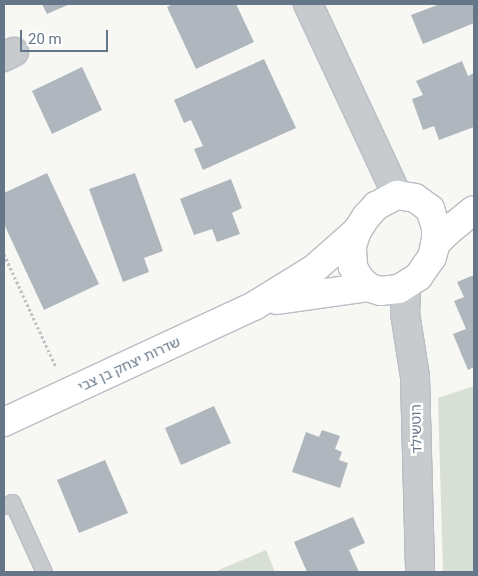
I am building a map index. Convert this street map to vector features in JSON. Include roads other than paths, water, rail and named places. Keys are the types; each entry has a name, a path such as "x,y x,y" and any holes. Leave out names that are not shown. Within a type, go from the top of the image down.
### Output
{"street":[{"path":"308,4 409,198 430,209 435,221 437,234 434,249"},
{"path":"474,202 440,205 409,198 371,210 357,231 352,253 353,267 359,278 368,287 386,292 406,286 423,271 436,244 448,231 474,210"},
{"name":"שדרות יצחק בן צבי","path":"4,422 254,306 314,269 357,231"},
{"name":"רוטשילד","path":"406,286 405,313 415,377 420,572"},
{"name":"שדרות יצחק בן צבי","path":"254,306 298,295 368,287"}],"lane":[{"path":"4,506 12,502 44,572"}]}
